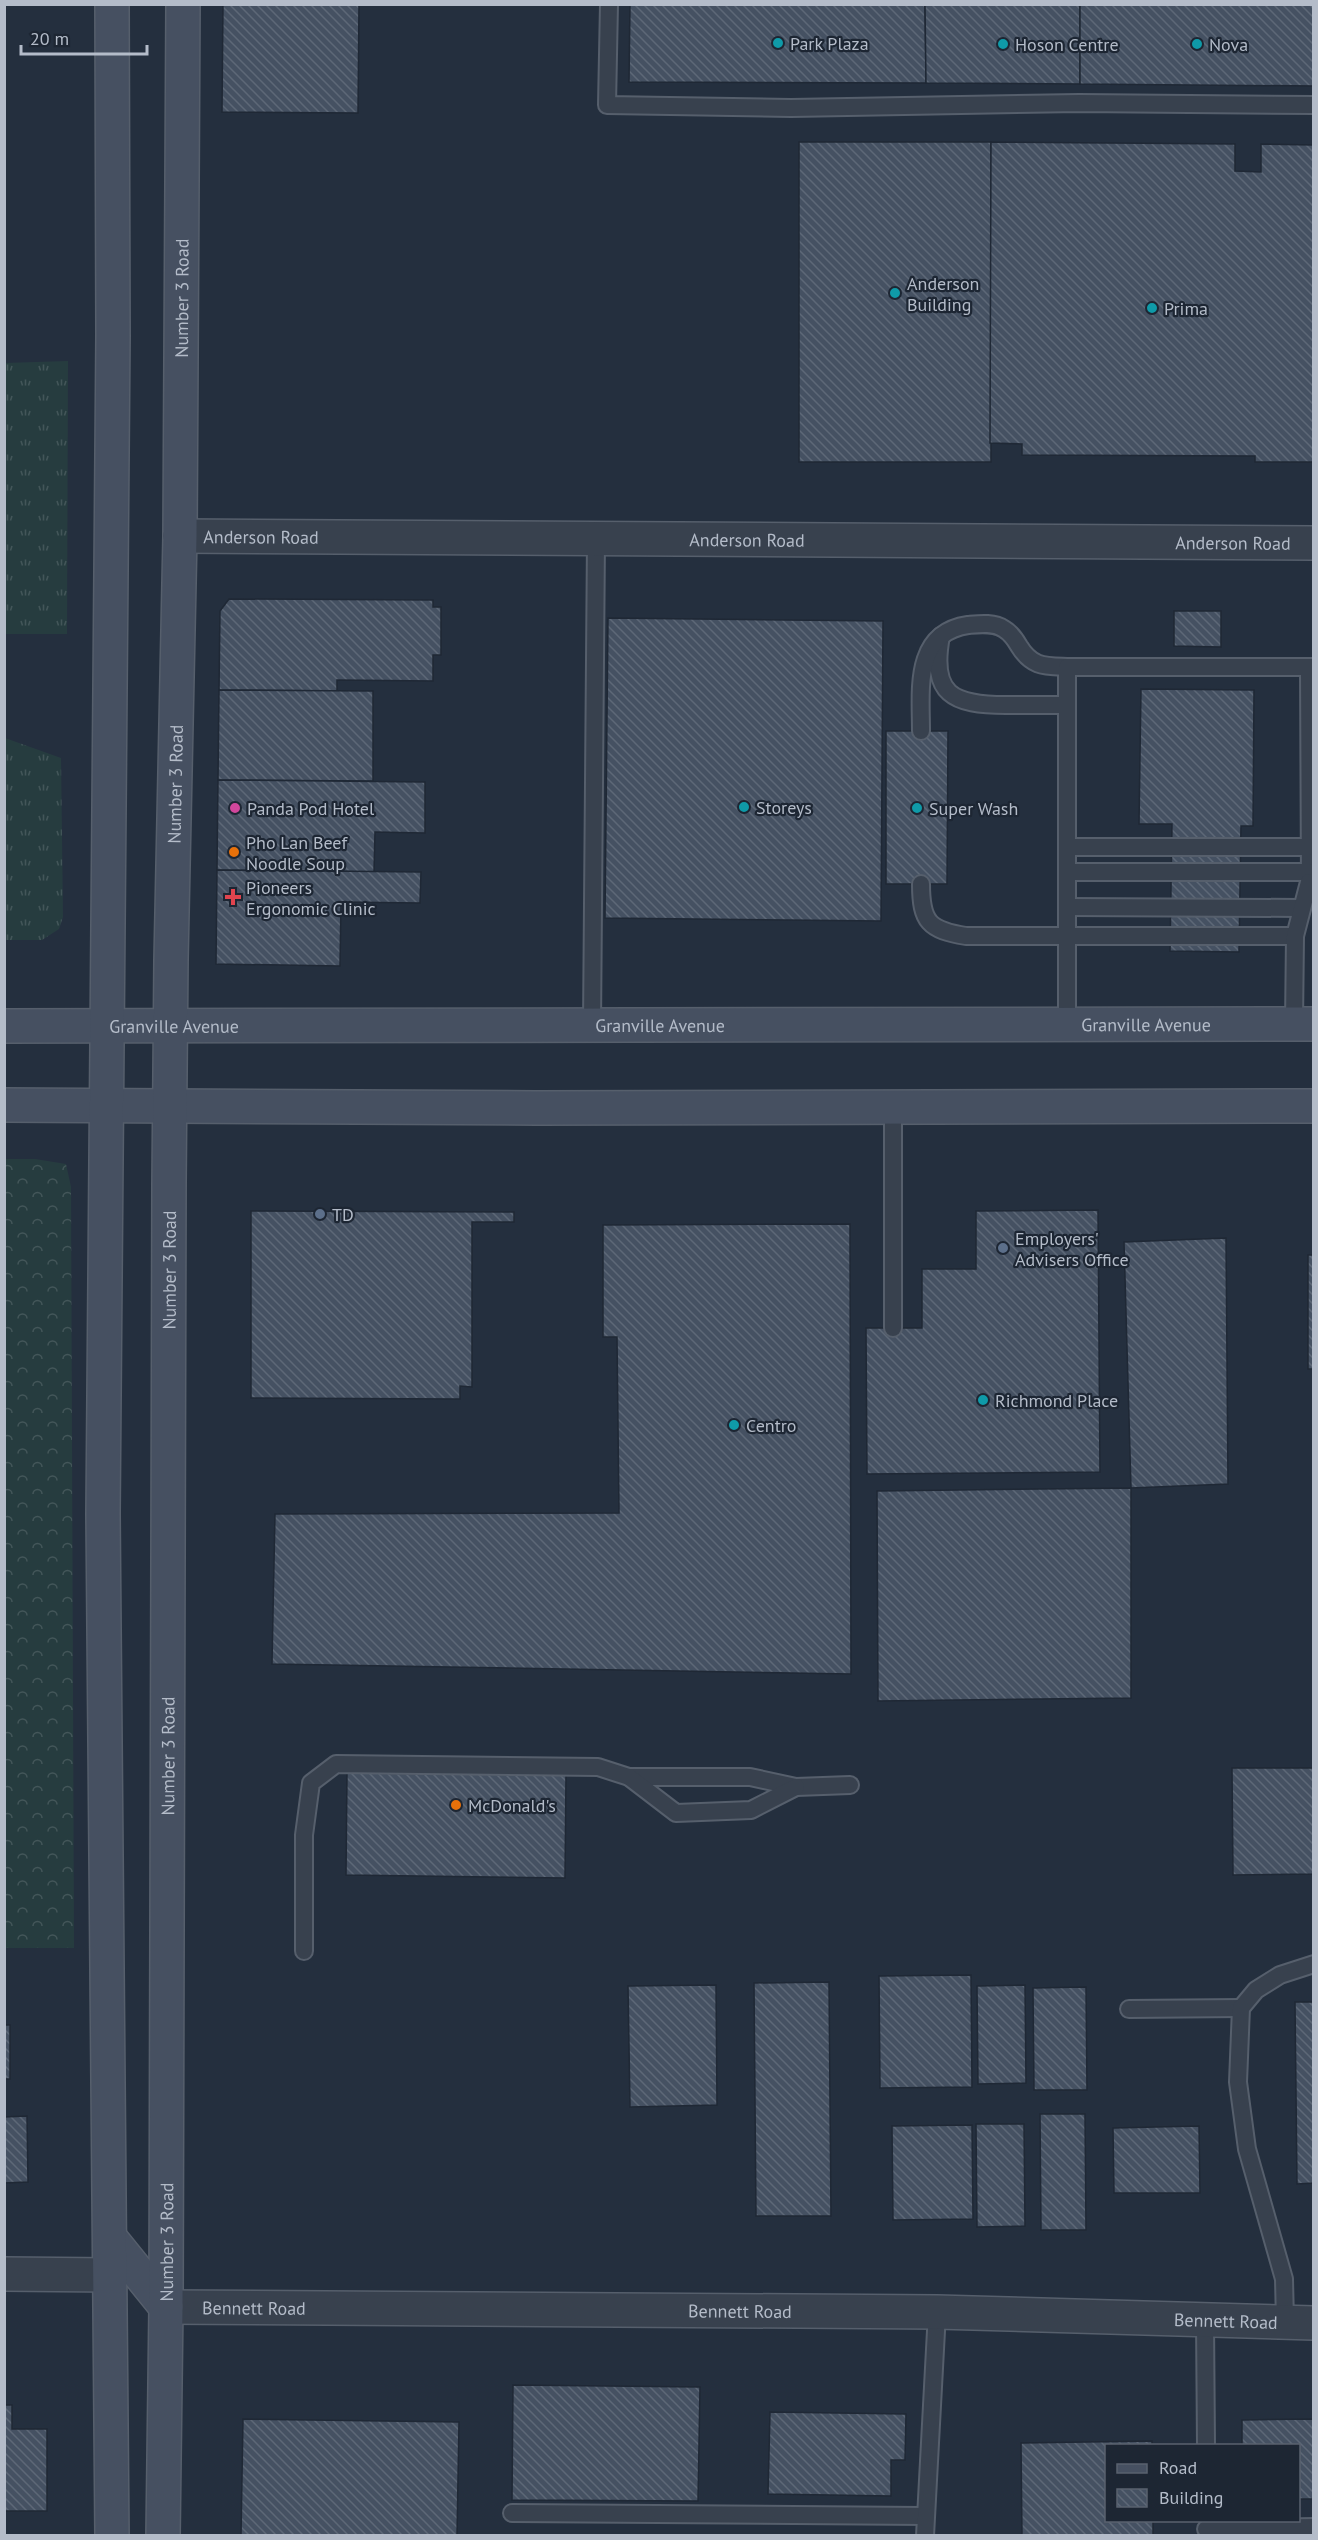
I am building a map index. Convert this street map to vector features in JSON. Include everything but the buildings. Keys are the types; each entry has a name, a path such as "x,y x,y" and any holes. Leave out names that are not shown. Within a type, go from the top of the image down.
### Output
{"main road":[{"path":"112,4 113,336 103,1514 112,2535"},
{"name":"Number 3 Road","path":"163,2535 166,2307 170,1106 180,536 183,4"},
{"name":"Granville Avenue","path":"4,1026 1304,1024"},
{"path":"4,1105 512,1108 1314,1106"},
{"path":"111,2239 166,2307"}],"street":[{"name":"Anderson Road","path":"180,536 1314,543"},
{"path":"4,2274 111,2275"},
{"name":"Bennett Road","path":"166,2307 937,2312 1299,2323"}],"lane":[{"path":"609,4 607,105 791,108 1079,103 1314,105"},
{"path":"591,1026 596,538"},
{"path":"921,731 921,674 928,652 941,636 959,627 983,623 1003,627 1014,637 1031,662 1046,666 1312,667 1311,879 1295,936 1304,1024"},
{"path":"941,636 939,663 942,681 951,695 962,702 977,705 1067,705"},
{"path":"1067,667 1067,1023"},
{"path":"1067,847 1310,847"},
{"path":"1067,872 1311,879"},
{"path":"921,884 924,918 940,930 966,936 1295,936"},
{"path":"1067,907 1301,908"},
{"path":"893,1106 893,1328"},
{"path":"304,1951 304,1835 310,1783 336,1764 598,1767 629,1777 750,1777 796,1787 850,1785"},
{"path":"629,1777 675,1813 751,1810 796,1787"},
{"path":"1299,2323 1284,2280 1247,2149 1238,2082 1241,2008 1256,1990 1280,1975 1314,1964"},
{"path":"1129,2009 1241,2008"},
{"path":"925,2535 937,2312"},
{"path":"1205,2321 1206,2444"},
{"path":"512,2513 925,2516"},
{"path":"1206,2528 1314,2527"}],"green space":[{"path":"68,361 67,634 5,634 5,363"},
{"path":"5,738 61,758 63,917 59,929 42,940 5,940"},
{"path":"5,1159 35,1159 66,1164 71,1187 74,1948 5,1948"}],"place":[{"name":"Park Plaza","path":"778,43"},
{"name":"Hoson Centre","path":"1003,44"},
{"name":"Nova","path":"1197,44"},
{"name":"Anderson Building","path":"895,293"},
{"name":"Prima","path":"1152,308"},
{"name":"Storeys","path":"744,807"},
{"name":"Panda Pod Hotel","path":"235,808"},
{"name":"Super Wash","path":"917,808"},
{"name":"Pho Lan Beef Noodle Soup","path":"234,852"},
{"name":"Pioneers Ergonomic Clinic","path":"233,897"},
{"name":"TD","path":"320,1214"},
{"name":"Employers' Advisers Office","path":"1003,1248"},
{"name":"Richmond Place","path":"983,1400"},
{"name":"Centro","path":"734,1425"},
{"name":"McDonald's","path":"456,1805"}]}
